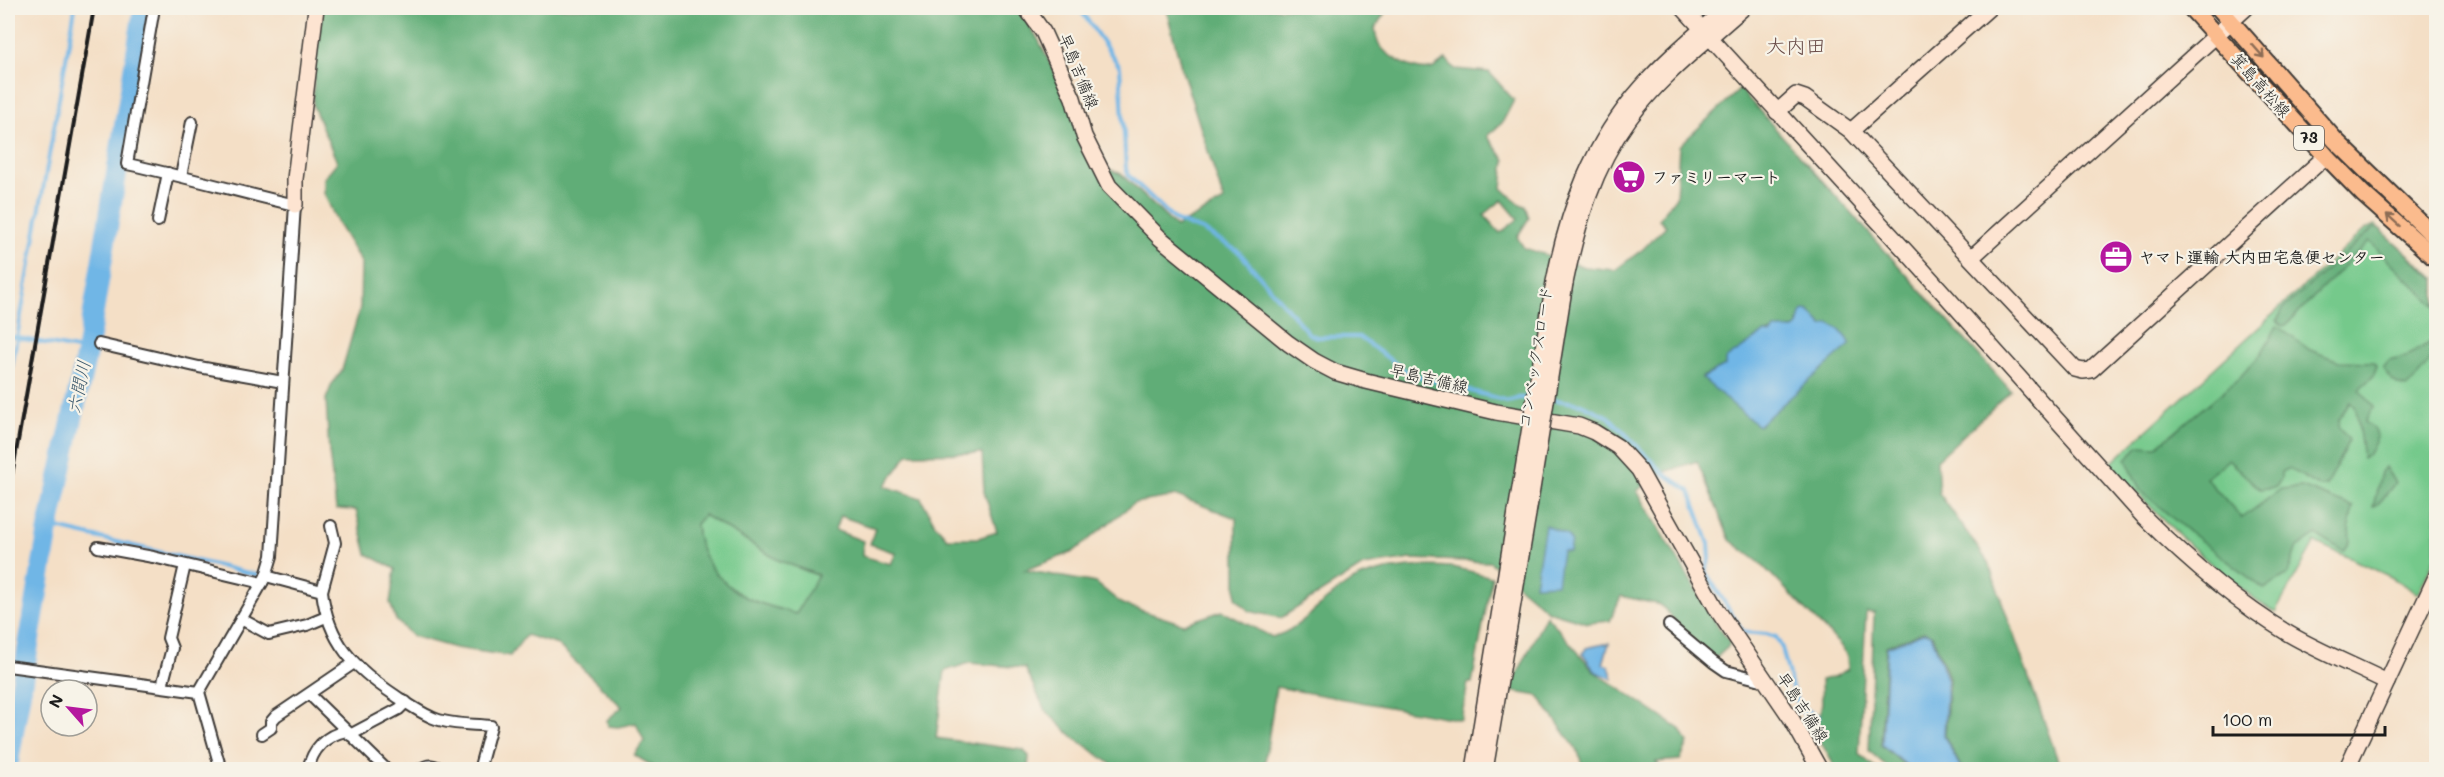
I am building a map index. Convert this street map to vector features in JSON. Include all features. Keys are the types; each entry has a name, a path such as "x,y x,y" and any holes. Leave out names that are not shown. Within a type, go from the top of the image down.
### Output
{"main road":[{"name":"箕島高松線","path":"2191,8 2363,194 2436,259"},
{"name":"箕島高松線","path":"2220,8 2335,140 2436,238"}],"street":[{"path":"154,8 127,164 295,205"},
{"path":"220,770 199,692 264,579 272,556 295,179 316,8"},
{"name":"早島吉備線","path":"1026,8 1043,32 1073,98 1084,136 1109,186 1160,238 1288,343 1335,372 1476,407 1579,426 1594,432 1618,447 1639,470 1712,603 1791,717 1820,770"},
{"path":"1683,8 1912,258 2143,516 2172,545 2211,580 2253,612 2291,635 2387,682"},
{"name":"コンベックスロード","path":"1706,33 1726,8"},
{"name":"コンベックスロード","path":"1485,770 1522,513 1560,283 1563,237 1573,203 1604,138 1641,87 1706,33 1743,8"},
{"path":"1851,131 1989,8"},
{"path":"1971,258 2246,8"},
{"path":"1777,112 1796,95 1805,98 1851,131 2075,369 2084,371 2091,370 2326,156"},
{"path":"181,176 192,122"},
{"path":"158,221 168,173"},
{"path":"99,344 199,367 283,382"},
{"name":"コンベックスロード","path":"1474,770 1522,513"},
{"path":"331,526 334,543 322,591 326,617 336,640 354,663 372,680 406,702 437,719 491,726 479,770"},
{"path":"98,547 322,591"},
{"path":"162,686 172,648 168,638 186,565"},
{"path":"2346,770 2436,577"},
{"path":"242,619 269,634 308,625 326,617"},
{"path":"1669,625 1726,671 1765,681"},
{"path":"262,734 271,728 271,722 276,716 354,663"},
{"path":"10,667 199,692"},
{"path":"310,695 387,770"},
{"path":"308,770 315,750 329,737 348,733 399,709 406,702"},
{"path":"420,770 426,765 435,765 444,770"}],"green space":[{"path":"322,8 1018,8 1038,39 1068,99 1091,162 1121,174 1176,227 1224,201 1181,67 1166,8 1388,8 1375,28 1378,42 1387,53 1417,68 1430,69 1446,59 1455,69 1489,72 1514,100 1502,123 1487,136 1505,160 1502,188 1518,203 1525,206 1529,218 1517,237 1524,248 1585,267 1615,270 1643,249 1666,226 1659,219 1676,197 1679,146 1740,89 2011,391 1937,460 1939,493 1988,562 2061,769 1962,769 1945,736 1949,678 1932,634 1925,631 1886,646 1881,745 1909,769 1890,769 1869,751 1874,613 1866,612 1859,754 1877,769 1836,769 1817,735 1822,702 1821,680 1836,676 1848,669 1847,656 1841,646 1760,563 1730,540 1697,461 1659,474 1637,491 1719,628 1730,642 1717,657 1712,656 1687,635 1661,605 1621,596 1610,621 1588,623 1548,611 1490,562 1411,559 1363,566 1281,618 1249,611 1236,598 1236,518 1177,496 1134,503 1073,552 1025,570 1096,583 1122,604 1183,624 1222,611 1272,637 1292,628 1334,593 1354,580 1381,571 1424,566 1451,567 1492,577 1472,683 1468,683 1461,720 1276,687 1264,769 1118,769 1072,736 1052,717 1044,708 1025,668 969,663 945,671 936,738 1023,750 1029,756 1028,769 657,769 634,755 644,741 636,723 618,727 608,726 607,720 622,707 558,645 526,635 510,656 455,648 412,636 396,620 390,603 395,569 367,554 356,510 336,509 329,452 326,399 332,384 342,370 360,308 361,262 338,224 324,193 324,178 337,162 313,106 314,68","holes":["1502,200 1518,219 1500,233 1484,215","1809,311 1823,326 1807,381 1758,426 1702,377 1726,366 1726,360 1764,333 1794,329 1798,326 1798,322","982,453 984,492 997,532 978,538 947,538 935,524 921,498 885,486 908,454","704,515 778,560 818,575 796,614 765,605 737,592 719,577 705,557 697,536 696,524","840,516 875,528 870,544 896,553 891,564 862,556 863,541 835,530"]},
{"path":"2375,225 2436,278 2436,555 2418,594 2391,577 2315,542 2275,613 2208,562 2110,464 2366,229"},
{"path":"2373,228 2379,228 2436,280 2436,307 2369,241 2286,325 2282,326 2277,320 2284,308"},
{"path":"2277,326 2310,350 2339,361 2373,362 2376,365 2372,378 2359,390 2374,406 2365,422 2373,428 2377,438 2369,454 2363,458 2356,409 2350,402 2338,426 2349,440 2326,486 2320,487 2289,468 2281,472 2281,479 2276,487 2260,489 2228,460 2206,478 2242,518 2281,489 2302,487 2353,507 2349,527 2350,542 2344,551 2316,535 2296,549 2288,574 2264,589 2183,527 2140,490 2126,459 2139,446 2156,447 2239,378 2261,354"},
{"path":"2436,339 2434,353 2427,366 2406,387 2395,382 2383,368 2389,361 2405,357"},
{"path":"2385,467 2395,483 2377,506 2373,507 2381,472"},
{"path":"704,515 778,560 819,576 796,614 747,598 719,577 705,557 697,536 696,524"},
{"path":"1546,615 1595,672 1681,730 1688,743 1680,760 1656,762 1662,769 1583,769 1578,751 1538,696 1509,691"}],"water":[{"path":"1804,310 1809,311 1823,326 1829,323 1838,328 1851,344 1758,426 1702,378 1725,366 1725,360 1764,333 1771,334 1774,329 1794,329 1798,326"},
{"path":"1545,525 1567,535 1571,541 1569,552 1562,551 1557,584 1535,585"},
{"path":"1925,632 1931,634 1947,678 1944,736 1961,769 1911,769 1882,745 1887,647"},
{"path":"1609,643 1603,664 1609,666 1613,679 1596,672 1583,654 1586,648"}],"waterway":[{"path":"8,389 75,8"},
{"name":"六間川","path":"8,764 49,526 87,351 144,8"},
{"path":"1079,8 1120,67 1126,169 1129,176 1176,221 1202,230 1239,252 1309,334 1317,337 1359,337 1410,374 1507,401 1530,398"},
{"path":"8,336 87,351"},
{"path":"1550,399 1581,404 1609,417 1663,473 1690,491 1709,544 1710,559 1705,571 1743,632 1776,637 1782,648 1793,692 1813,733"},
{"path":"49,526 257,575"},
{"path":"1804,709 1819,717"},
{"path":"8,717 14,718"}],"railway":[{"path":"8,498 94,8"}],"place":[{"name":"ファミリーマート","path":"1629,177"},
{"name":"ヤマト運輸 大内田宅急便センター","path":"2116,257"}],"district":[{"name":"大内田","path":"1796,46"}]}
